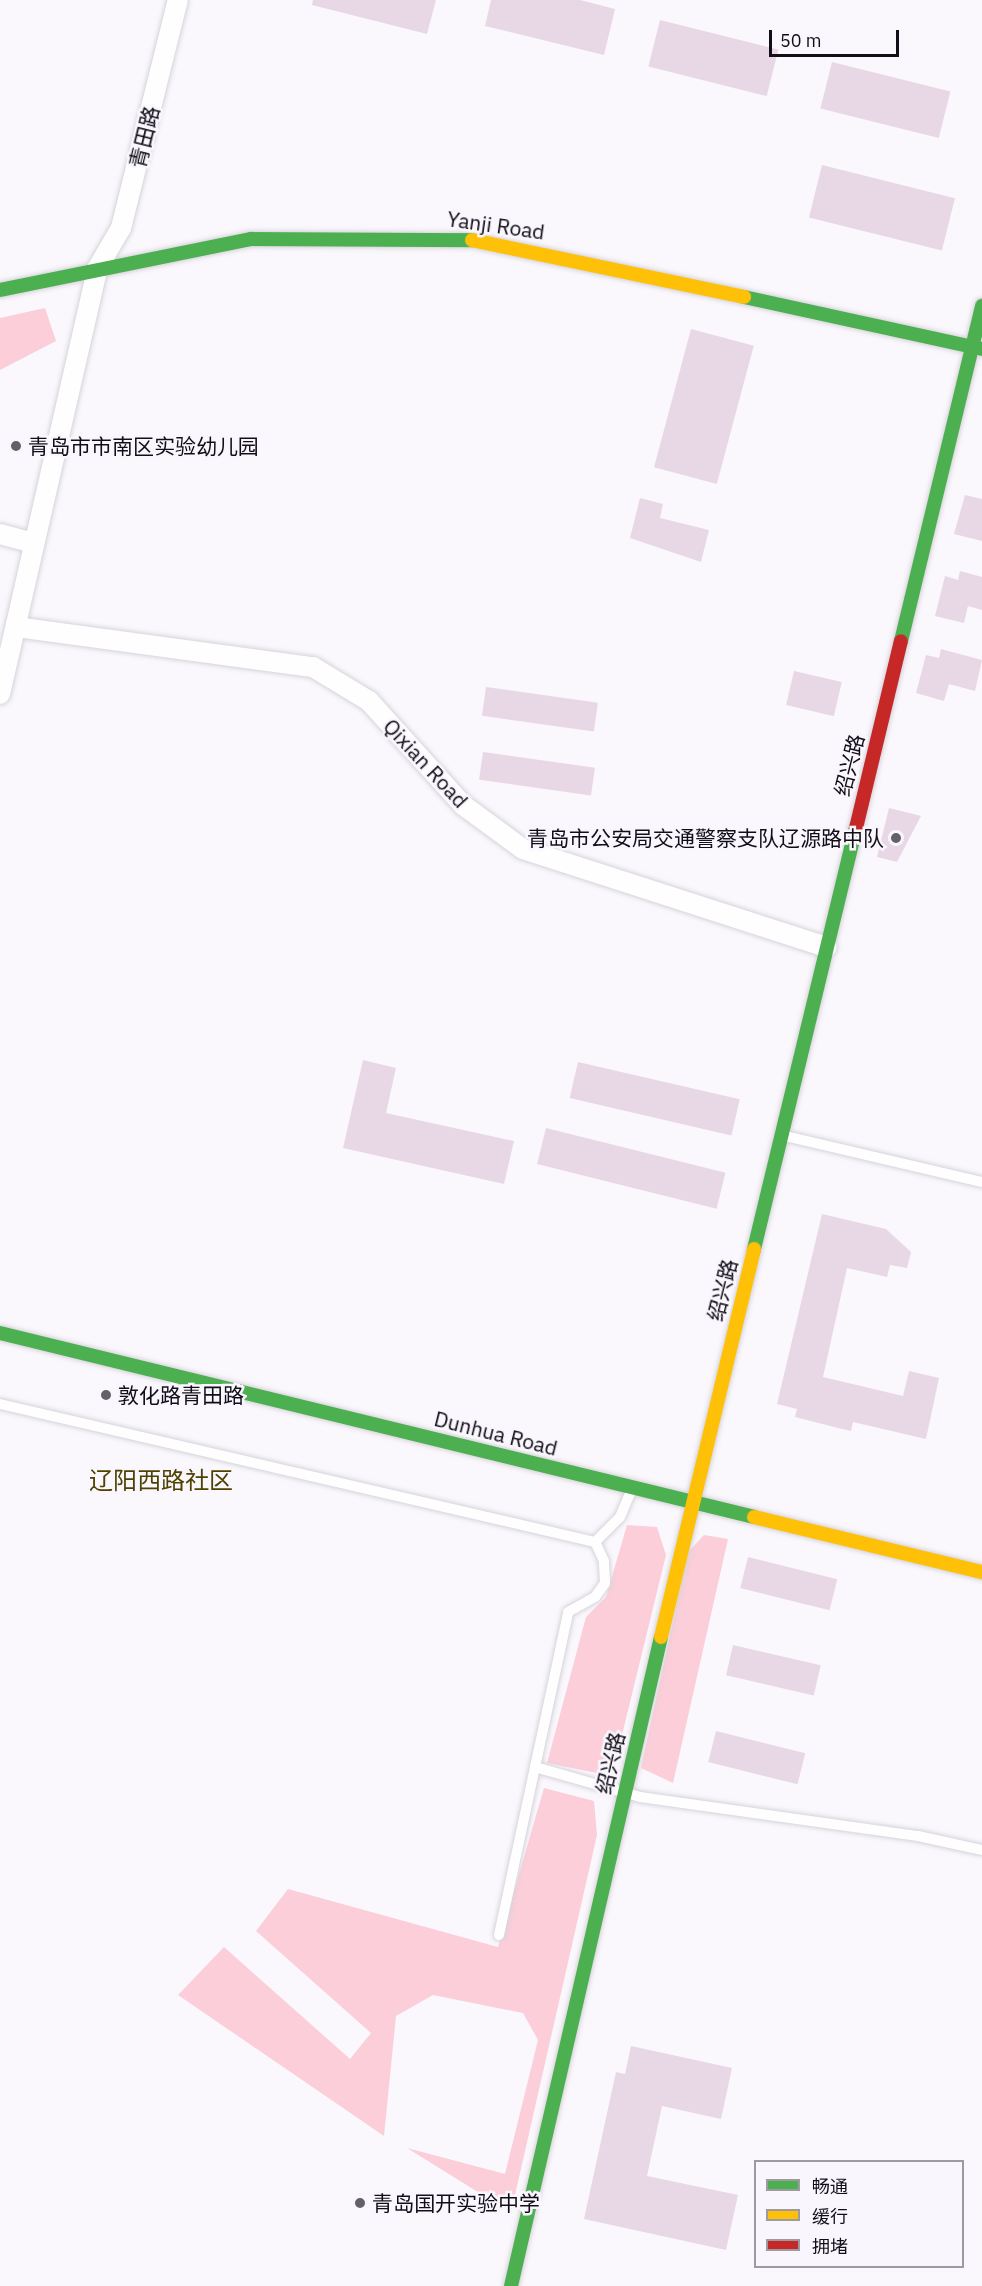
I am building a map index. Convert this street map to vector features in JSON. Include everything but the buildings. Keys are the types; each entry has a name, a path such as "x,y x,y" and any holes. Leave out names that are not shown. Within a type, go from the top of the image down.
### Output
{"street":[{"name":"青田路","path":"0,694 97,269 121,228 178,0"},
{"name":"Yanji Road","path":"0,290 251,239 412,236 493,242 977,348"},
{"name":"绍兴路","path":"511,2286 692,1503 827,947 977,348 982,306"},
{"path":"0,534 34,543"},
{"name":"Qixian Road","path":"16,627 313,667 369,701 463,805 523,849 590,875 827,947"},
{"name":"Dunhua Road","path":"0,1333 982,1572"}],"lane":[{"path":"781,1135 982,1182"},
{"path":"0,1404 595,1542"},
{"path":"595,1542 620,1517 632,1488"},
{"path":"499,1935 568,1612 595,1597 605,1584 604,1561 595,1542"},
{"path":"535,1767 626,1789 640,1797 982,1850"}],"shaded area":[{"path":"45,308 56,341 0,370 0,318"},
{"path":"627,1525 657,1527 666,1555 612,1776 547,1763 586,1617 606,1597"},
{"path":"704,1535 728,1539 673,1783 641,1768 688,1552"},
{"path":"544,1788 594,1801 597,1835 515,2195 502,2207 407,2148 505,2174 538,2040 523,2013 433,1995 396,2016 384,2136 178,1995 224,1947 350,2059 371,2033 256,1931 288,1889 498,1947"}],"traffic: fast":[{"path":"0,290 251,239 472,240"},
{"path":"744,297 982,349"},
{"path":"901,641 982,306"},
{"path":"754,1249 856,828"},
{"path":"0,1333 754,1517"},
{"path":"511,2286 661,1637"}],"traffic: slow":[{"path":"472,240 744,297"},
{"path":"661,1637 754,1249"},
{"path":"754,1517 982,1572"}],"traffic: jam":[{"path":"856,828 901,641"}],"place":[{"name":"青岛市市南区实验幼儿园","path":"16,446"},
{"name":"青岛市公安局交通警察支队辽源路中队","path":"896,838"},
{"name":"敦化路青田路","path":"106,1395"},
{"name":"青岛国开实验中学","path":"360,2203"}],"district":[{"name":"辽阳西路社区","path":"161,1481"}]}
